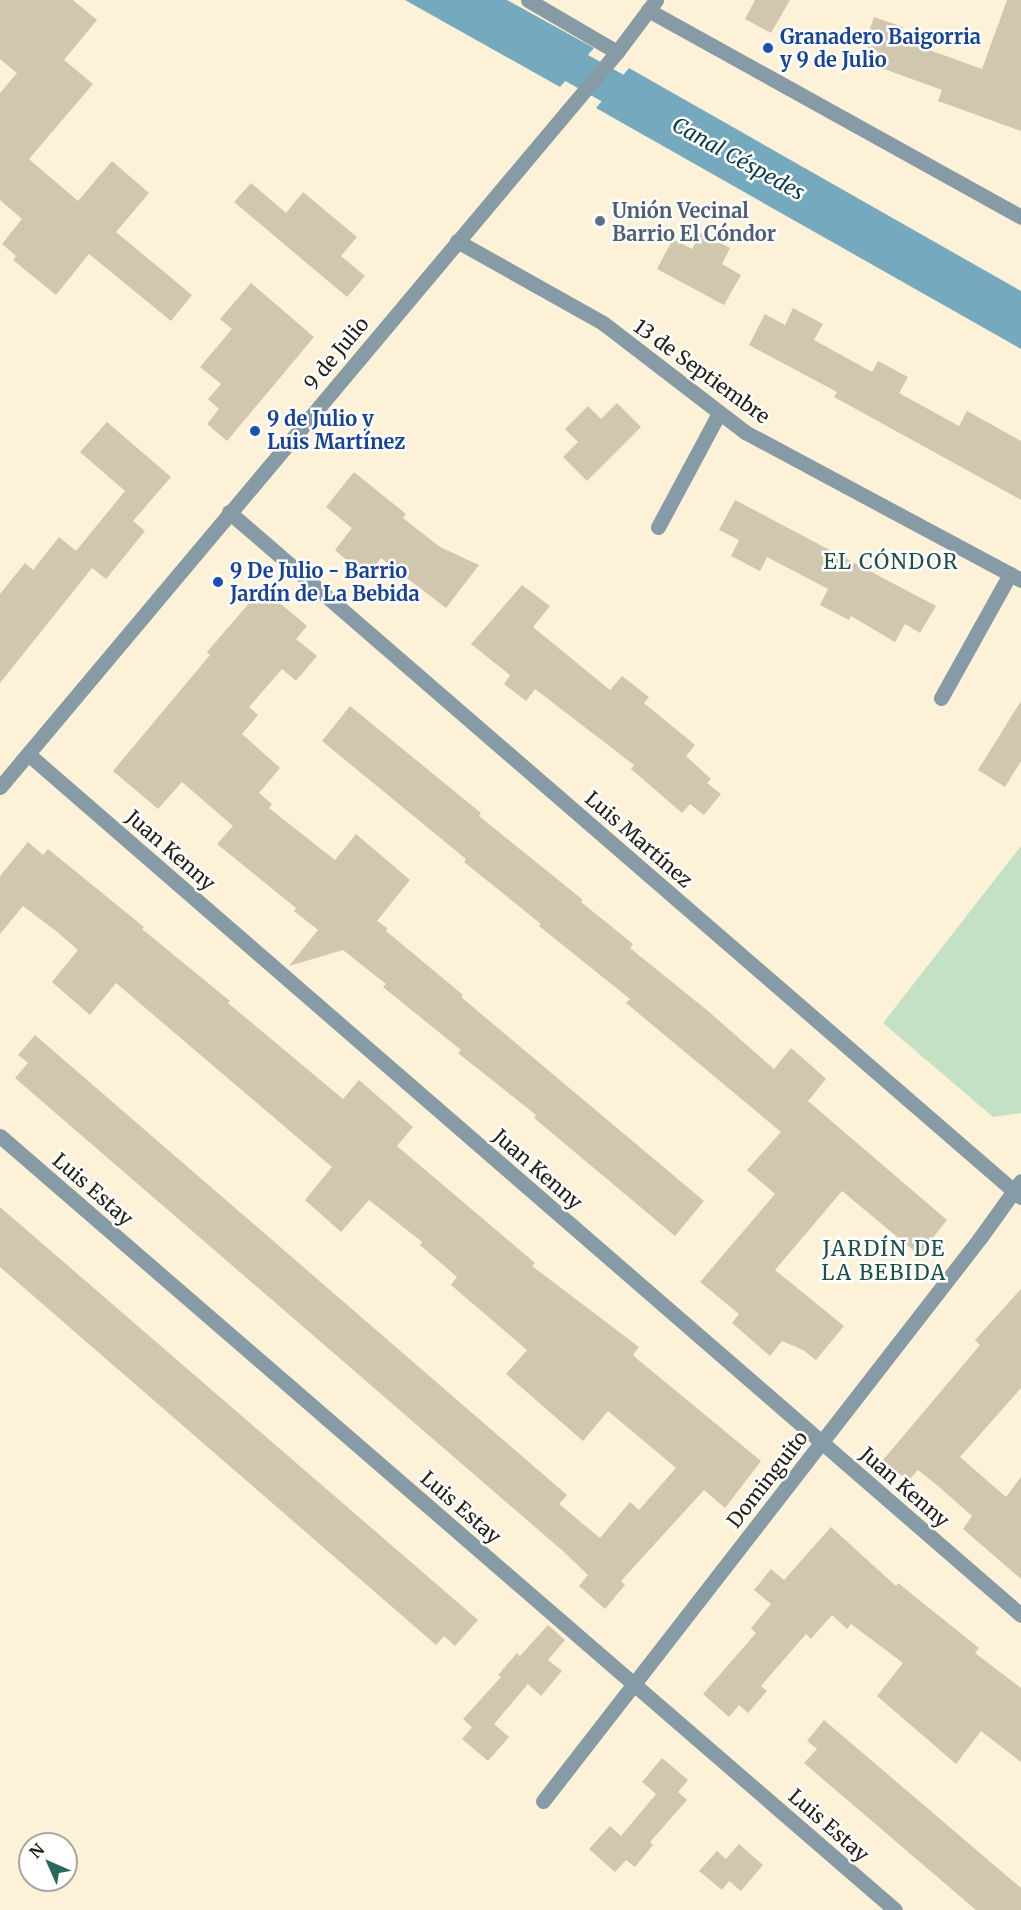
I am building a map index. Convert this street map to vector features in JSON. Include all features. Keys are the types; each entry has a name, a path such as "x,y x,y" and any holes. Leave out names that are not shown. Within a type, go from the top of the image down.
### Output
{"street":[{"path":"528,0 614,55"},
{"path":"652,5 1021,218"},
{"name":"9 de Julio","path":"0,787 614,55 652,5"},
{"name":"13 de Septiembre","path":"457,241 603,323 745,432 1015,577"},
{"path":"658,527 719,413"},
{"name":"Luis Martínez","path":"229,512 1019,1190"},
{"path":"942,698 1015,577"},
{"name":"Juan Kenny","path":"28,754 1021,1615"},
{"name":"Luis Estay","path":"0,1136 895,1910"},
{"name":"Dominguito","path":"543,1801 1019,1190"}],"green space":[{"path":"1021,846 1021,1113 993,1117 883,1023"}],"water":[{"path":"405,0 507,0 594,48 560,87"},
{"path":"629,68 1021,291 1021,349 596,108"}],"building":[{"path":"0,0 73,0 97,20 64,60 93,84 29,159 78,201 112,161 149,193 116,232 192,295 171,321 89,254 56,295 13,260 16,256 2,244 22,219 0,200 0,93 17,73 0,59"},
{"path":"755,0 790,0 771,33 745,19"},
{"path":"1007,0 1021,0 1021,131 938,101 942,90 873,65 878,51 864,46 874,17 903,27 899,39 982,69"},
{"path":"251,183 286,213 303,192 357,237 341,256 365,276 347,297 234,202"},
{"path":"701,233 730,248 722,264 741,275 724,305 657,269 673,239 692,249"},
{"path":"251,283 314,337 227,441 207,424 219,409 208,399 221,384 200,367 232,329 220,319"},
{"path":"793,308 823,324 814,340 872,372 878,361 908,377 899,393 959,426 967,411 1021,441 1021,500 834,397 837,392 749,345 765,314 785,325"},
{"path":"617,403 641,427 587,481 563,457 578,442 565,429 588,406 601,419"},
{"path":"107,422 171,477 133,521 145,531 106,579 92,568 0,683 0,594 25,563 33,570 59,537 76,551 125,491 80,452"},
{"path":"354,472 406,514 403,518 440,547 479,565 446,608 381,558 366,577 335,550 352,528 326,507"},
{"path":"735,500 936,606 920,633 905,624 895,642 851,616 849,620 820,605 828,589 767,557 760,571 731,556 739,540 719,530"},
{"path":"522,585 550,606 533,627 610,690 622,676 649,697 644,703 695,745 686,756 711,779 707,783 721,794 704,815 690,804 682,813 631,769 634,765 535,689 526,701 504,684 510,675 471,644"},
{"path":"262,588 307,626 296,639 317,656 296,681 282,669 249,707 258,715 242,734 280,768 259,793 272,804 269,808 335,860 356,834 410,880 377,921 463,995 461,997 704,1201 675,1236 534,1118 536,1115 458,1053 461,1050 383,987 386,984 343,950 289,966 318,930 294,911 296,908 217,844 233,826 182,782 158,809 113,771 210,655 207,652"},
{"path":"1021,701 1021,761 1005,787 978,770"},
{"path":"350,706 481,813 479,816 583,900 581,902 633,944 630,948 708,1011 774,1069 791,1048 826,1079 808,1101 947,1220 919,1255 842,1191 775,1270 844,1326 816,1360 803,1350 782,1341 770,1356 732,1323 739,1314 700,1282 775,1194 747,1170 781,1132 626,1003 630,999 464,862 466,859 322,741"},
{"path":"28,842 43,855 48,849 144,927 142,929 230,1001 228,1003 343,1099 359,1080 413,1127 397,1146 535,1263 532,1266 639,1347 633,1355 636,1358 761,1461 725,1508 704,1490 621,1581 625,1585 605,1609 579,1586 588,1575 564,1552 15,1078 28,1063 18,1055 35,1035 567,1495 559,1504 600,1538 630,1502 639,1510 676,1468 608,1411 583,1441 506,1374 527,1350 451,1285 457,1277 420,1245 422,1242 369,1200 341,1232 305,1200 332,1167 116,983 90,1015 52,982 78,950 56,931 23,906 0,934 0,876"},
{"path":"0,1207 478,1620 455,1646 444,1636 436,1645 0,1267"},
{"path":"1021,1289 1021,1388 960,1457 1006,1497 1021,1477 1021,1579 963,1529 972,1516 938,1486 918,1470 908,1481 883,1460 980,1345 975,1340"},
{"path":"831,1527 896,1586 898,1583 979,1648 975,1653 1021,1688 1021,1762 981,1731 956,1764 877,1696 903,1663 851,1624 847,1629 832,1615 811,1639 806,1634 761,1686 767,1691 748,1713 739,1705 729,1717 703,1694 756,1633 751,1628 771,1604 754,1590 771,1569 784,1580"},
{"path":"548,1625 565,1640 548,1660 562,1671 541,1696 528,1684 494,1724 509,1737 488,1761 462,1739 472,1727 463,1719 501,1677 498,1675 517,1653 520,1656"},
{"path":"824,1720 1021,1888 1021,1910 976,1910 804,1763 817,1749 807,1741"},
{"path":"662,1758 688,1780 678,1792 687,1800 650,1842 653,1845 635,1867 626,1860 615,1872 589,1849 610,1826 621,1836 656,1794 642,1782"},
{"path":"739,1844 763,1865 741,1891 729,1881 722,1890 699,1871 717,1851 726,1859"}],"waterway":[{"name":"Canal Céspedes","path":"455,0 652,110"}],"place":[{"name":"Granadero Baigorria y 9 de Julio","path":"768,48"},
{"name":"Unión Vecinal Barrio El Cóndor","path":"600,221"},
{"name":"9 de Julio y Luis Martínez","path":"255,431"},
{"name":"9 De Julio - Barrio Jardín de La Bebida","path":"218,582"}],"district":[{"name":"EL CÓNDOR","path":"891,562"},
{"name":"JARDÍN DE LA BEBIDA","path":"884,1261"}]}
